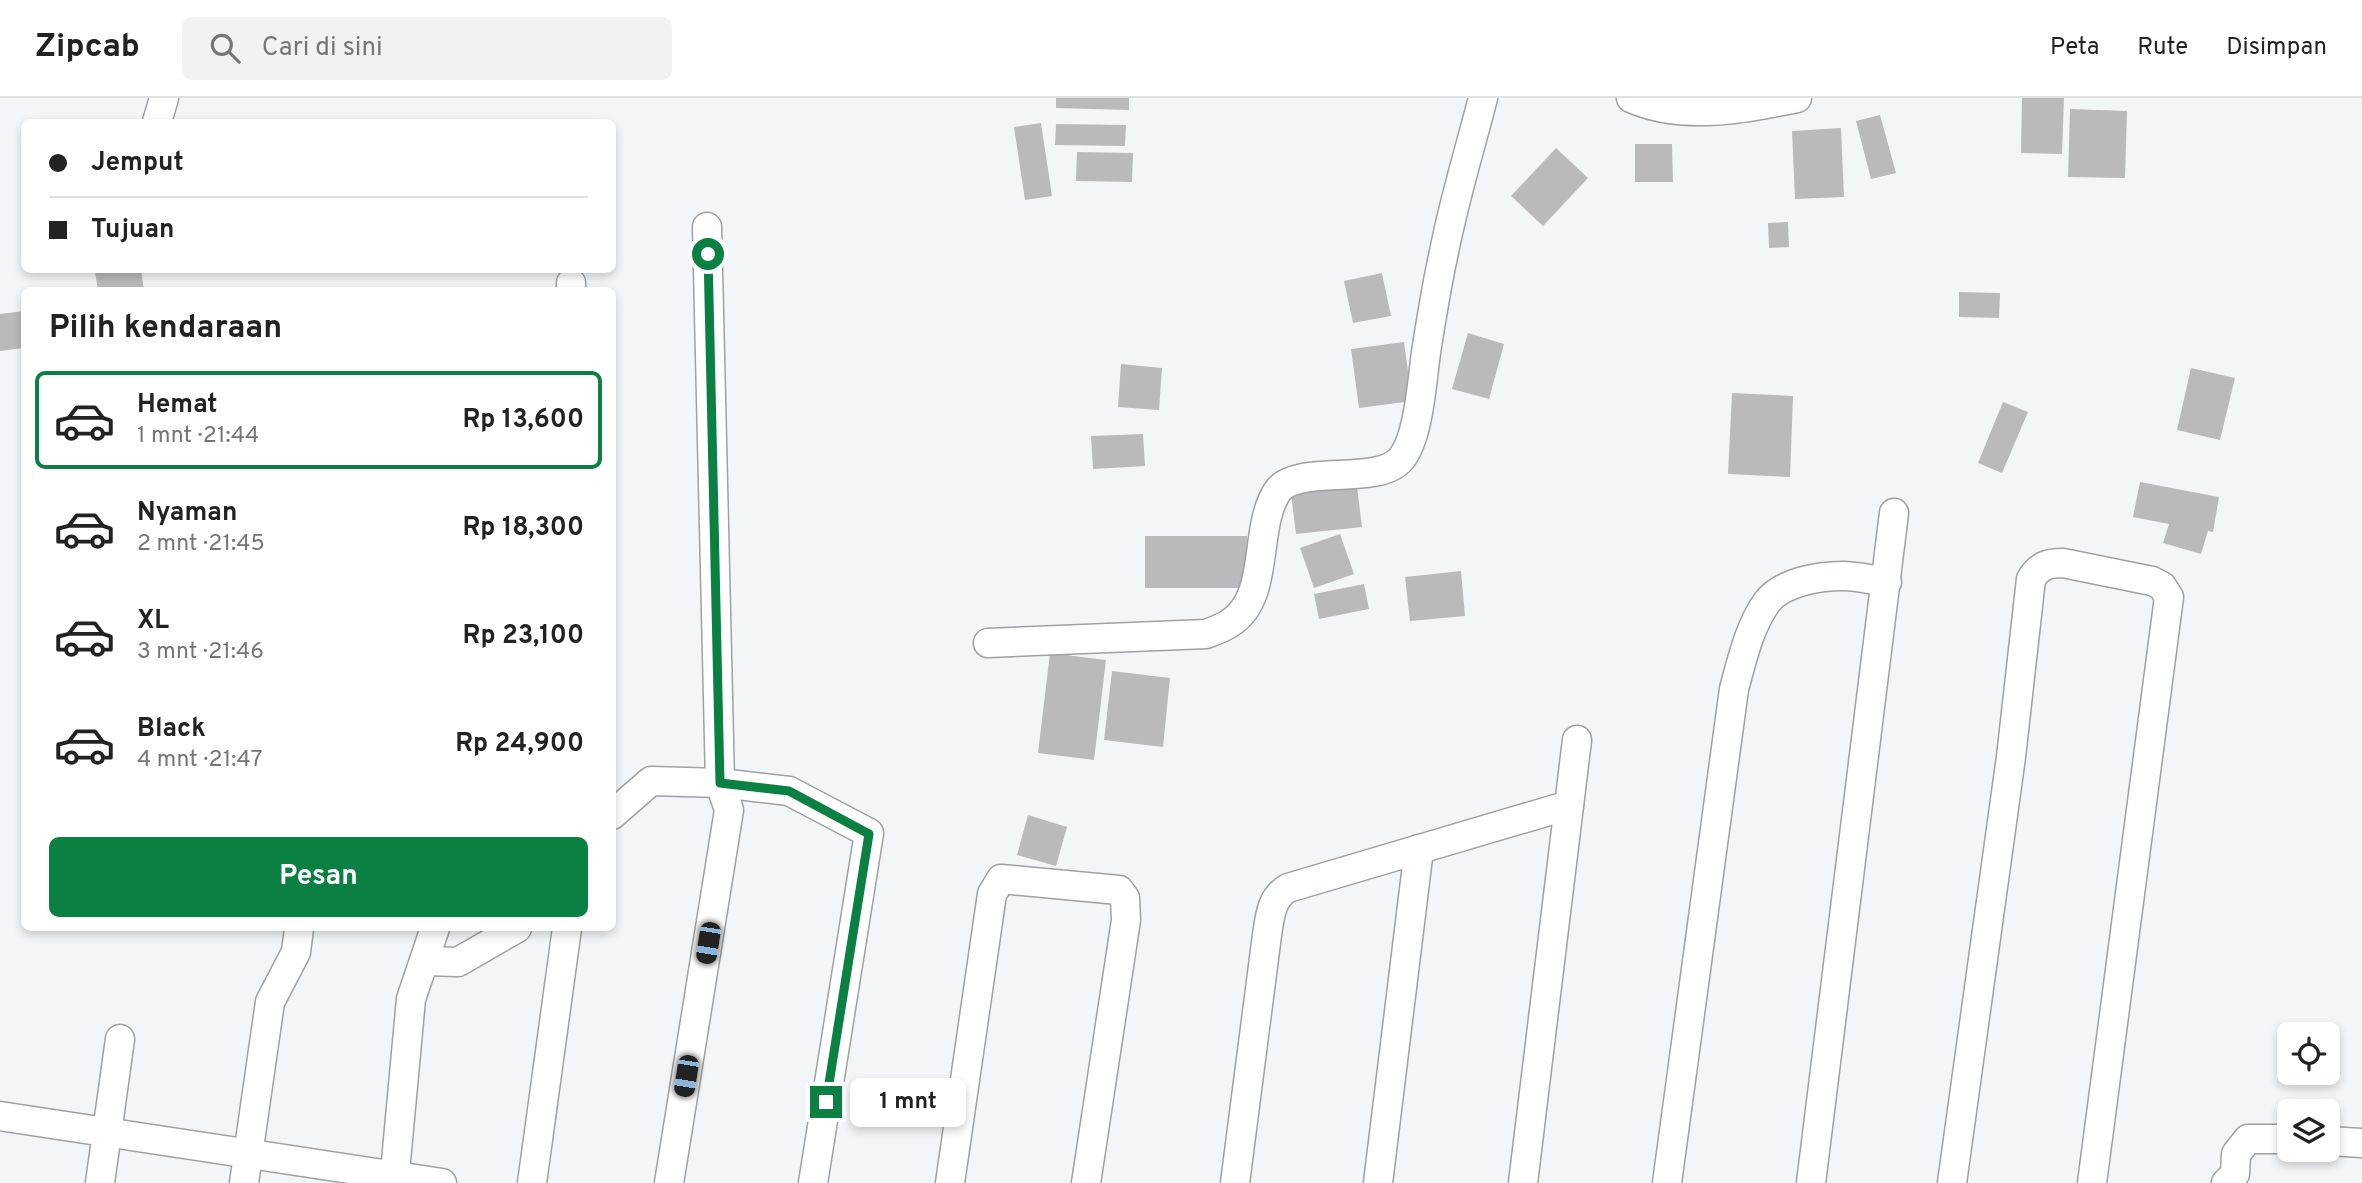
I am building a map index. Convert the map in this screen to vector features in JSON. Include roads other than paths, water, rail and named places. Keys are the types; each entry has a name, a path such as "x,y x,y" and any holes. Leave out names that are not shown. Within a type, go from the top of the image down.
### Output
{"street":[{"path":"158,119 164,98"},
{"path":"988,643 1206,634 1232,623 1248,604 1259,572 1268,512 1278,489 1295,479 1393,467 1403,457 1415,426 1444,250 1483,98"},
{"path":"1631,98 1649,106 1686,112 1775,103 1797,98"},
{"path":"669,1183 729,810 720,783 707,227"},
{"path":"1811,1183 1894,513"},
{"path":"1952,1183 2009,771 2031,579 2038,568 2050,563 2063,563 2152,581 2162,586 2169,597 2092,1183"},
{"path":"1667,1183 1734,689 1749,636 1768,602 1781,589 1816,578 1843,576 1886,582"},
{"path":"1523,1183 1577,740"},
{"path":"616,811 651,780 720,783 789,791 869,834 813,1183"},
{"path":"1235,1183 1267,935 1273,906 1279,894 1288,888 1569,805"},
{"path":"1378,1183 1419,849"},
{"path":"950,1183 992,894 1001,879 1119,890 1125,898 1126,920 1086,1183"},
{"path":"244,1183 270,1002 296,951 299,931"},
{"path":"395,1179 411,999 434,931"},
{"path":"425,961 458,962 512,931"},
{"path":"532,1183 567,931"},
{"path":"100,1183 120,1039"},
{"path":"0,1116 395,1179 442,1183"},
{"path":"2226,1183 2235,1174 2236,1154 2248,1139 2277,1139"},
{"path":"2340,1142 2362,1143"}]}
